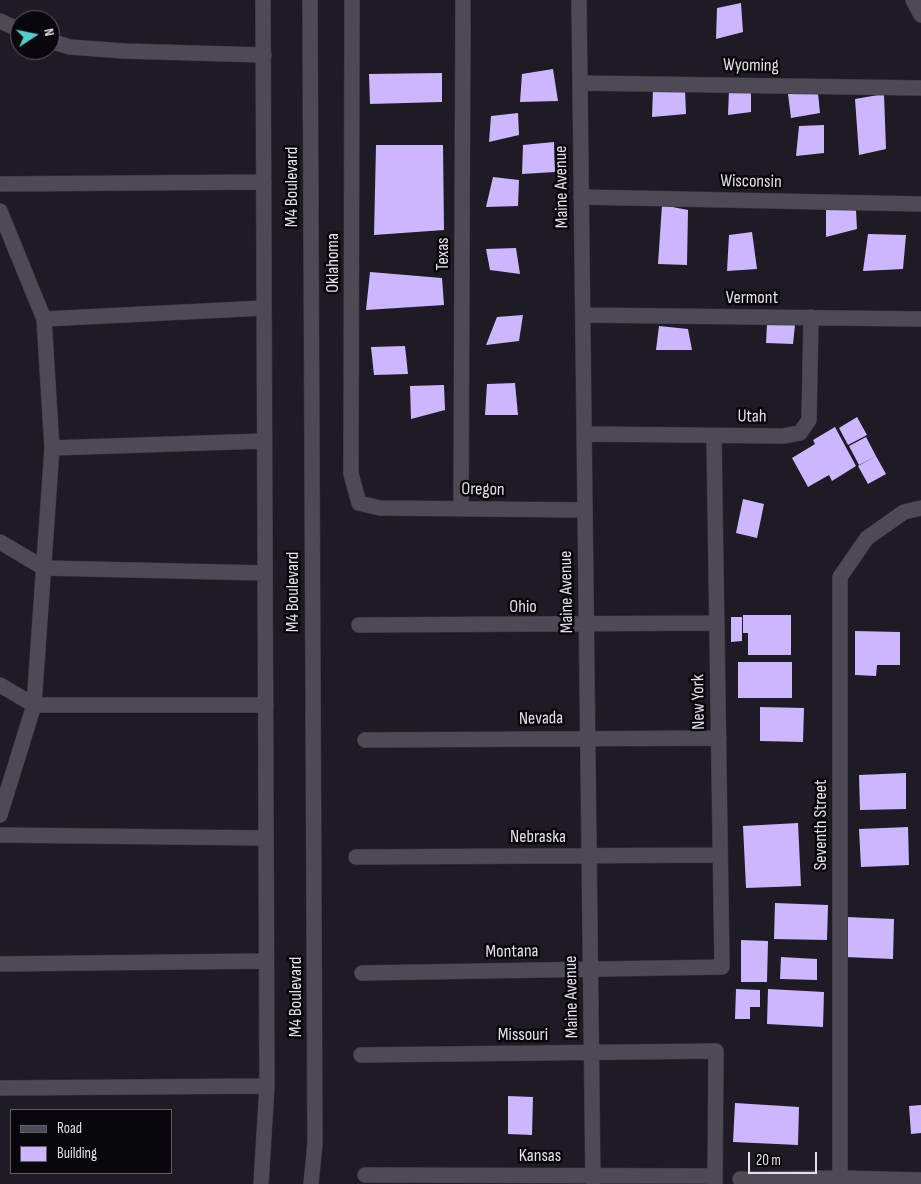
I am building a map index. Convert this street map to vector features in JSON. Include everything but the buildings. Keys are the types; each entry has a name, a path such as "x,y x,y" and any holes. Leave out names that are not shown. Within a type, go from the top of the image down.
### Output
{"street":[{"path":"261,1184 267,1086 265,961 266,705 263,0"},
{"name":"M4 Boulevard","path":"310,0 315,1133 311,1184"},
{"name":"Oklahoma","path":"352,0 351,474 359,503 380,508"},
{"name":"Texas","path":"461,509 463,0"},
{"name":"Maine Avenue","path":"579,0 593,1180"},
{"path":"913,0 921,14"},
{"path":"60,44 70,48 124,51 264,55"},
{"name":"Wyoming","path":"580,83 921,88"},
{"path":"0,184 264,182"},
{"name":"Wisconsin","path":"581,197 921,204"},
{"path":"0,211 44,319 52,448 34,705 0,816"},
{"path":"44,319 264,308"},
{"name":"Vermont","path":"583,315 921,318"},
{"name":"Utah","path":"584,434 783,436 800,433 809,420 811,317"},
{"name":"New York","path":"714,436 722,967"},
{"path":"52,448 264,441"},
{"name":"Oregon","path":"380,508 585,510"},
{"name":"Seventh Street","path":"840,1181 840,577 867,538 904,512 921,508"},
{"path":"0,542 44,568 265,573"},
{"name":"Ohio","path":"359,625 717,623"},
{"path":"0,685 34,705 266,705"},
{"name":"Nevada","path":"364,740 719,738"},
{"path":"0,835 265,838"},
{"name":"Nebraska","path":"356,857 720,855"},
{"path":"0,964 265,961"},
{"name":"Montana","path":"362,973 722,967"},
{"name":"Missouri","path":"361,1055 716,1051 715,1180"},
{"path":"0,1088 267,1086"},
{"name":"Kansas","path":"365,1175 593,1180 715,1180"},
{"path":"740,1179 921,1180"}]}
